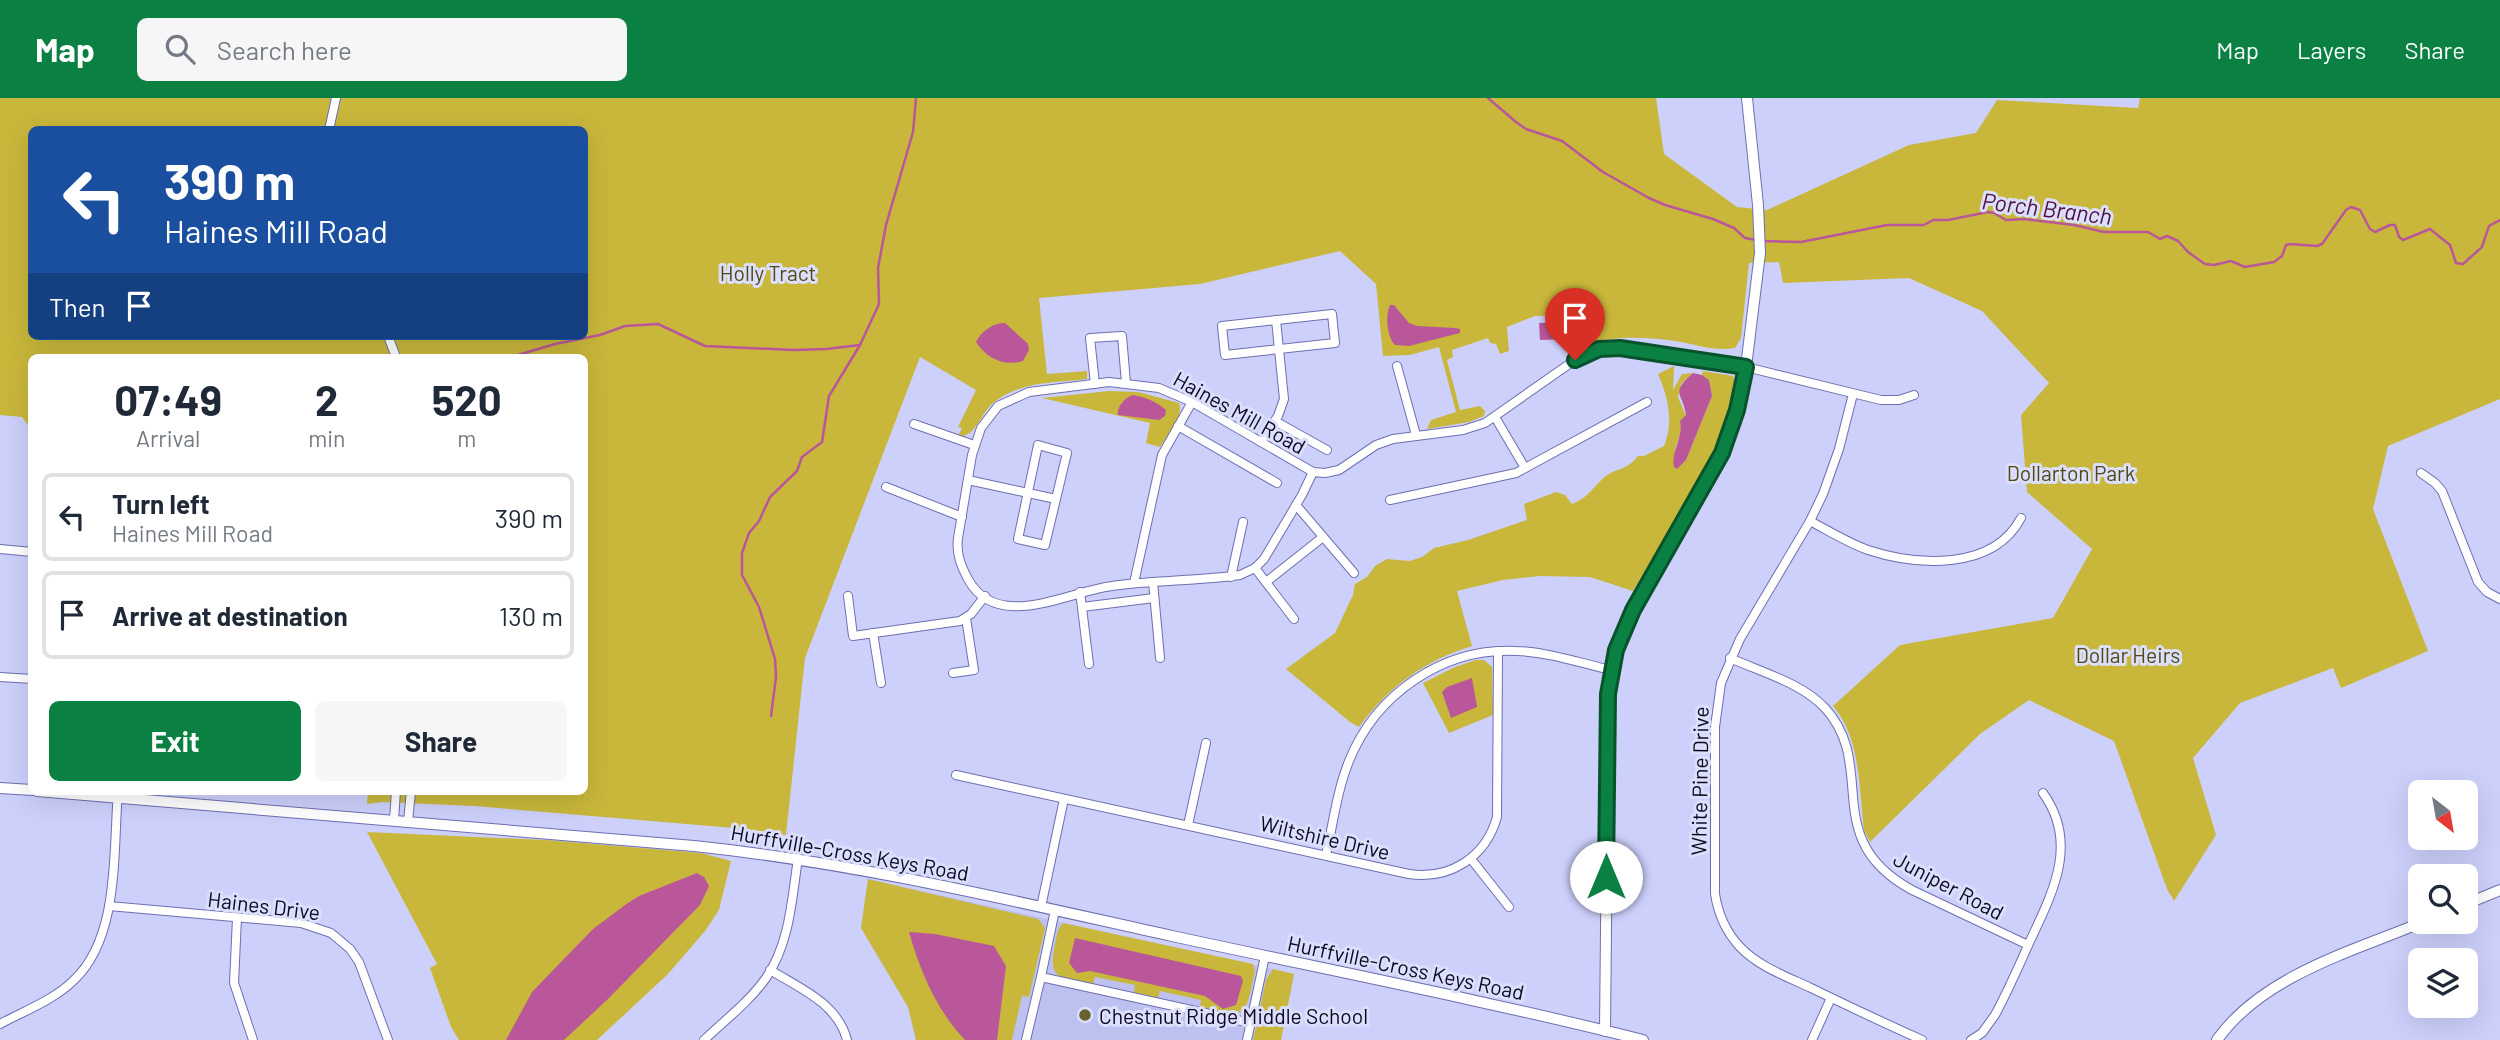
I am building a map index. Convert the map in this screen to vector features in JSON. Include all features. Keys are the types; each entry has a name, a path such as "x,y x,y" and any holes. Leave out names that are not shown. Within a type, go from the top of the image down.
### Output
{"main road":[{"path":"1604,1035 1611,670 1623,629 1722,453 1737,410 1746,367 1760,253 1747,98"},
{"path":"0,788 28,790"},
{"name":"Hurffville-Cross Keys Road","path":"118,795 694,846 798,858 881,872 1265,956 1604,1035 1643,1040"},
{"path":"2478,899 2500,890"},
{"path":"2217,1040 2239,1013 2270,990 2298,975 2408,928"}],"street":[{"path":"330,126 336,98"},
{"path":"1332,314 1335,343 1226,355 1222,326 1276,320 1332,314"},
{"path":"1261,442 1281,410 1284,394 1276,320"},
{"path":"1095,384 1090,338 1122,336 1126,383"},
{"name":"Haines Mill Road","path":"985,596 973,587 958,555 957,545 974,445 985,420 998,405 1029,392 1126,383 1158,388 1192,402 1313,471 1325,472 1339,470 1384,441 1463,430 1495,417 1575,360 1599,349 1632,349 1746,367 1890,401 1914,395"},
{"path":"1397,366 1416,435"},
{"name":"White Pine Drive","path":"1853,394 1835,463 1810,521 1730,658 1718,693 1714,727 1717,903 1732,937 1750,956 1774,971 1922,1040"},
{"path":"1134,583 1160,463 1192,402"},
{"path":"1390,500 1506,477 1647,402"},
{"path":"1495,417 1525,468"},
{"path":"1275,421 1327,450"},
{"path":"914,424 974,445"},
{"path":"1178,426 1277,483"},
{"path":"1038,445 1067,453 1056,499 1045,545 1018,539 1038,445"},
{"name":"Haines Mill Road","path":"1255,568 1264,559 1313,471"},
{"path":"2421,473 2442,491 2479,585 2500,599"},
{"path":"968,480 1056,499"},
{"path":"886,487 962,516"},
{"path":"1296,505 1354,573"},
{"path":"1810,521 1869,550 1898,558 1930,561 1956,559 1987,551 2004,541 2021,518"},
{"path":"1231,577 1243,522"},
{"path":"1266,582 1323,537"},
{"path":"0,549 28,552"},
{"path":"848,596 853,636 966,618 985,596 1001,604 1025,607 1080,592 1134,583 1231,577 1248,573 1255,568 1294,619"},
{"path":"1153,582 1160,657"},
{"path":"1080,592 1089,664"},
{"path":"1082,607 1154,598"},
{"path":"953,673 974,670 966,618"},
{"path":"873,633 881,683"},
{"path":"1326,855 1345,772 1358,741 1375,716 1400,690 1433,669 1470,655 1498,651 1533,652 1611,670"},
{"name":"Wiltshire Drive","path":"957,775 1426,876 1451,871 1471,859 1490,835 1498,811 1498,651"},
{"name":"Juniper Road","path":"1730,658 1800,690 1824,706 1830,714 1845,743 1858,830 1867,852 1878,867 1912,890 2028,946"},
{"path":"0,677 28,679"},
{"path":"1188,825 1206,743"},
{"path":"1971,1040 1991,1022 2051,894 2061,852 2059,824 2052,805 2043,793"},
{"path":"0,1024 54,995 81,973 100,944 109,906 118,795"},
{"path":"394,820 396,795"},
{"path":"408,822 411,795"},
{"path":"1041,907 1065,799"},
{"path":"704,1040 754,993 771,970 787,926 798,858"},
{"path":"1471,859 1509,907"},
{"name":"Haines Drive","path":"109,906 309,925 324,929 338,937 359,962 388,1040"},
{"path":"1026,1040 1055,910"},
{"path":"237,918 234,983 253,1040"},
{"path":"1247,1040 1265,956"},
{"path":"771,970 830,1009 842,1024 847,1040"},
{"path":"1041,977 1251,1023"},
{"path":"1812,1040 1831,998"}],"shaded area":[{"path":"1390,305 1394,305 1409,323 1417,326 1455,328 1460,329 1460,333 1409,346 1395,345 1388,326"},
{"path":"1571,322 1571,339 1540,340 1539,323"},
{"path":"1005,323 1028,344 1029,350 1023,361 1009,363 996,360 985,353 976,342 988,328"},
{"path":"1693,373 1709,380 1712,396 1686,460 1677,469 1674,467 1674,455 1680,421 1686,415 1679,389"},
{"path":"1133,395 1159,405 1166,410 1165,416 1159,420 1118,415 1122,403"},
{"path":"1472,678 1477,707 1451,718 1442,692 1447,687"},
{"path":"697,873 704,877 709,886 700,905 564,1040 506,1040 532,992 593,929 639,896"},
{"path":"868,879 1294,974 1281,1040 916,1040 908,1007 861,928"},
{"path":"909,932 935,934 994,946 1006,966 997,1040 965,1040 955,1029 931,990"},
{"path":"1075,938 1241,976 1243,981 1236,1005 1223,1009 1205,996 1090,971 1077,973 1069,963"}],"green space":[{"name":"Holly Tract","path":"0,98 1656,98 1664,154 1737,207 1767,210 1909,145 1976,133 1997,100 2138,108 2140,98 2500,98 2500,399 2388,446 2373,509 2428,651 2341,688 2333,668 2240,703 2193,758 2216,835 2174,901 2167,889 2114,741 2029,700 1980,734 1870,842 1864,830 1854,749 1849,733 1833,706 1900,645 2053,618 2092,549 2027,492 2021,415 2049,383 1982,311 1909,278 1783,283 1779,262 1749,263 1741,338 1735,348 1728,349 1641,338 1587,343 1586,316 1535,316 1507,327 1509,351 1500,354 1496,344 1490,343 1488,338 1452,350 1453,357 1447,360 1460,410 1480,406 1485,411 1484,416 1469,422 1427,429 1431,420 1456,412 1439,347 1410,355 1383,356 1376,284 1340,251 1200,284 1039,298 1047,374 1087,371 1087,379 1037,384 1002,396 988,408 973,430 964,436 958,436 962,428 958,427 976,390 920,357 805,658 786,835 746,829 474,806 382,802 367,804 368,795 588,795 588,354 28,354 28,425 22,417 0,415"},
{"path":"1674,366 1673,390 1682,374 1693,373 1681,384 1678,397 1686,416 1675,449 1677,468 1686,460 1712,396 1709,380 1702,375 1703,371 1733,376 1734,394 1713,451 1633,591 1590,577 1540,576 1503,580 1457,591 1472,646 1438,659 1408,677 1382,700 1359,727 1286,669 1335,633 1353,595 1355,584 1367,577 1375,566 1387,559 1410,561 1422,557 1434,548 1468,540 1527,520 1524,504 1556,492 1565,495 1572,504 1583,498 1610,473 1629,465 1638,456 1644,456 1664,446 1669,419 1665,392 1658,374"},
{"path":"1109,391 1138,392 1179,403 1177,420 1160,447 1146,443 1150,423 1042,398"},
{"path":"1476,660 1484,660 1492,667 1493,715 1449,733 1423,683"},
{"path":"367,832 546,840 701,853 731,861 719,910 705,931 668,974 597,1040 459,1040 451,1027 430,968 437,964"},
{"path":"868,879 1038,919 1045,928 1029,997 1022,996 1012,1040 916,1040 908,1007 861,928"},
{"path":"1063,923 1253,964 1255,970 1246,1005 1236,1013 1228,1013 1200,1008 1201,1000 1160,991 1158,998 1134,993 1135,985 1095,977 1093,984 1059,976 1055,972 1053,956 1057,935"},
{"path":"1273,969 1294,974 1281,1040 1253,1040 1266,980"}],"waterway":[{"path":"771,716 776,677 775,659 759,607 742,575 742,553 749,533 759,521 770,497 797,471 802,457 822,442 829,396 860,345 879,304 878,268 886,225 913,132 916,98"},
{"name":"Porch Branch","path":"1488,98 1526,129 1562,141 1603,172 1649,198 1713,219 1734,228 1745,238 1756,240"},
{"name":"Porch Branch","path":"1763,241 1801,242 1887,225 1924,225 1933,220 1948,220 1988,212 2006,220 2024,219 2074,225 2104,232 2148,232 2160,239 2167,236 2178,241 2205,264 2231,261 2245,267 2274,262 2282,256 2286,245 2322,244 2351,207 2360,210 2370,229 2375,232 2395,225 2399,237 2403,240 2430,229 2450,245 2456,263 2463,264 2482,247 2489,226 2500,220"},
{"path":"588,337 625,326 658,324 705,346 794,350 860,345"},
{"path":"521,354 575,340"}],"place":[{"name":"Chestnut Ridge Middle School","path":"1085,1015"}],"route":[{"path":"1575,360 1599,349 1620,348 1746,367 1737,410 1722,453 1633,610 1616,650 1608,694 1606,877"}],"park label":[{"name":"Dollarton Park","path":"2071,472"},
{"name":"Dollar Heirs","path":"2128,654"}]}
